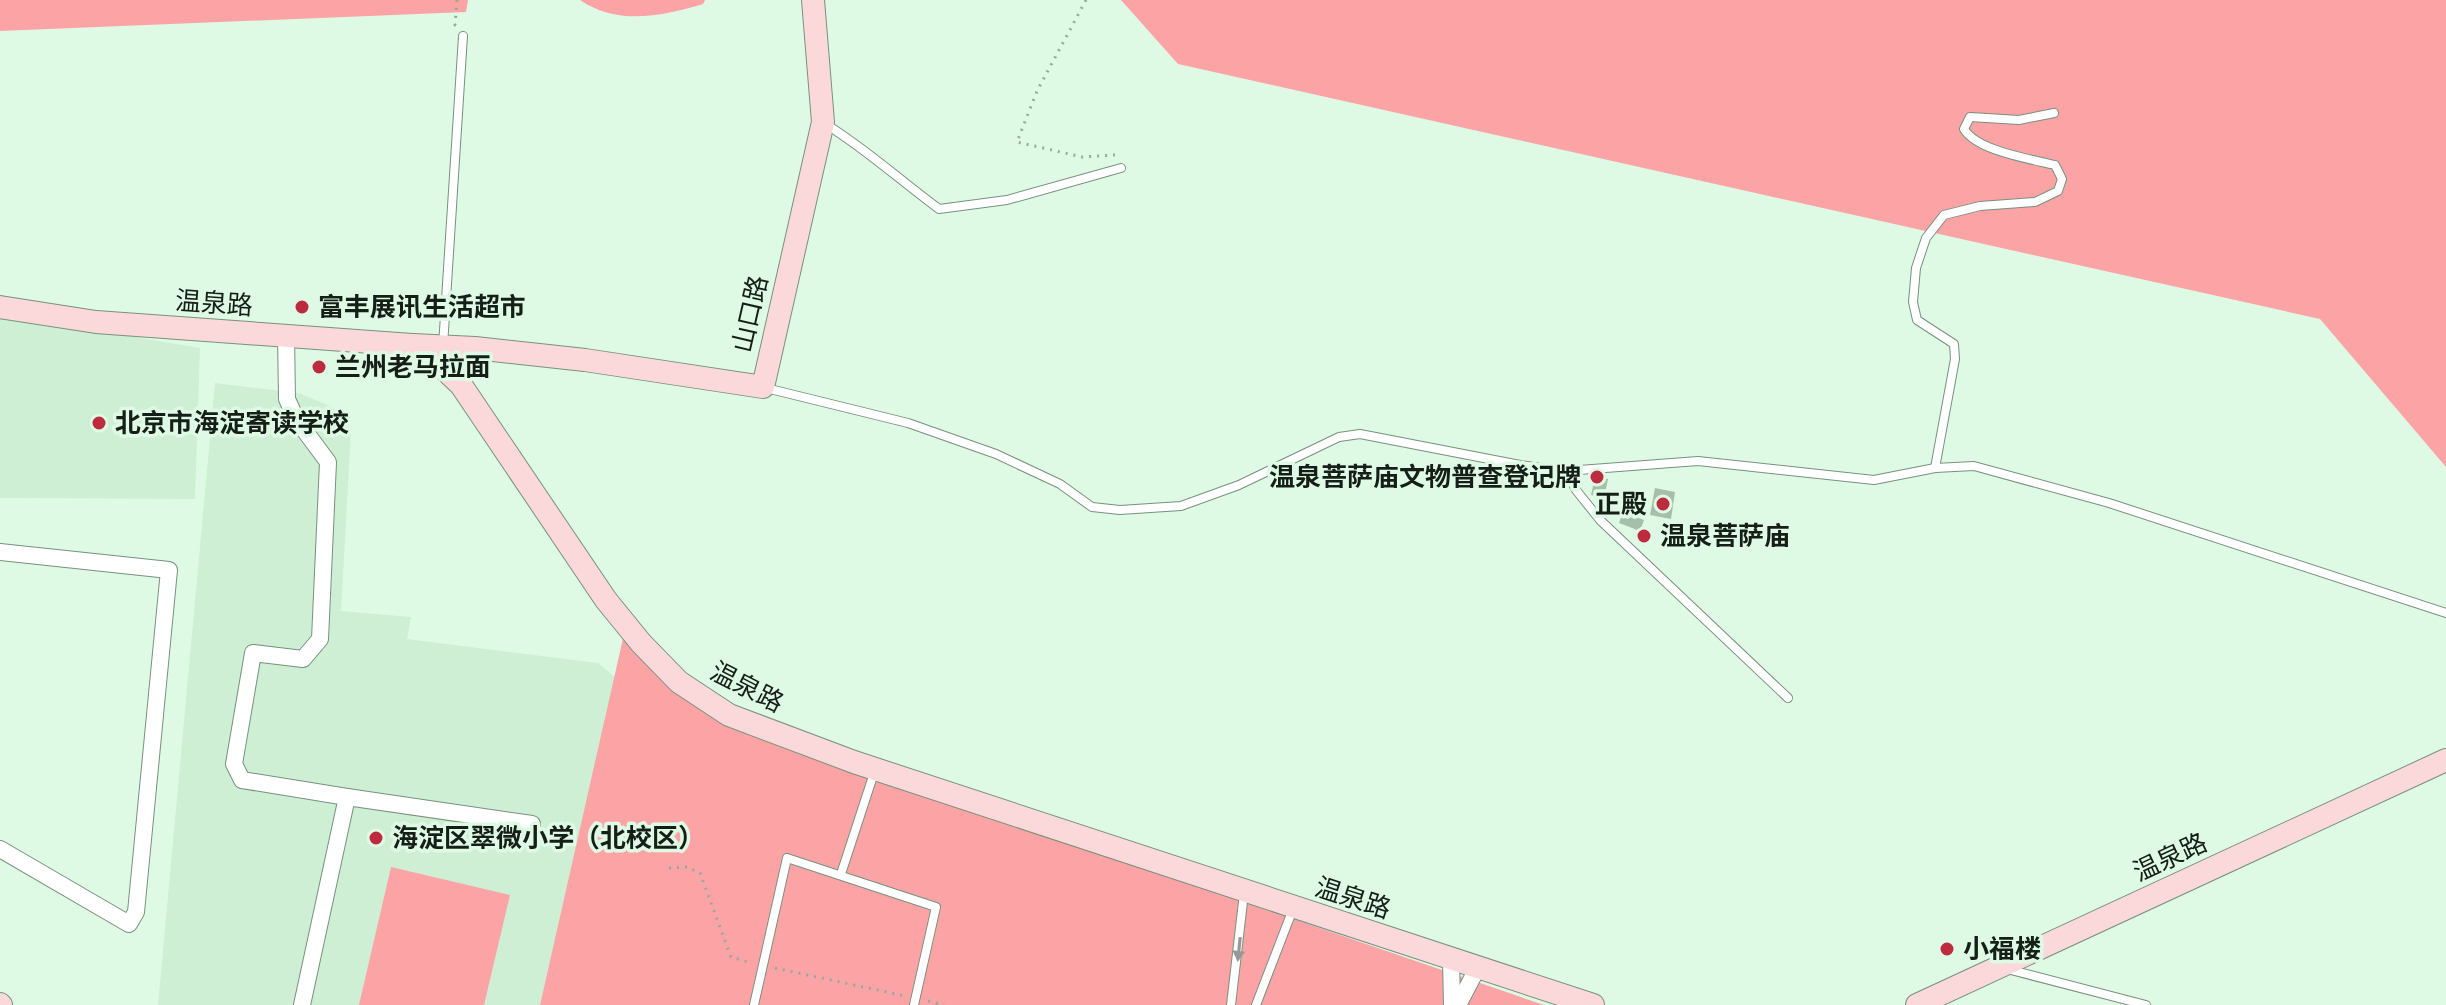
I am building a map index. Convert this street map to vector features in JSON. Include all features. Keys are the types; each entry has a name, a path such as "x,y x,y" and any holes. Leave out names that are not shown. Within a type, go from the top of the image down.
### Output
{"main road":[{"name":"山口路","path":"412,345 585,360 763,387 823,122 813,0"},
{"name":"温泉路","path":"0,307 96,322 412,345 461,385 606,600 641,643 679,682 729,715 875,769 1593,1005"},
{"name":"温泉路","path":"1917,1005 2446,760"}],"street":[{"path":"286,335 287,399 296,419 328,462 320,639 303,659 253,653 234,764 242,780 532,824"},
{"path":"0,552 169,570 136,912 129,924 0,849"},
{"path":"302,1005 347,797"},
{"path":"1451,958 1455,1005"},
{"path":"1455,1005 1478,967"}],"lane":[{"path":"443,347 463,36"},
{"path":"1935,468 1955,359 1954,344 1917,320 1913,302 1916,268 1926,238 1944,215 1980,206 2035,202 2058,191 2062,179 2055,165 1993,148 1969,137 1964,129 1970,117 2019,120 2054,113"},
{"path":"823,122 853,141 939,209 1007,200 1121,168"},
{"path":"763,387 908,423 996,454 1060,484 1092,507 1120,510 1181,506 1239,485 1339,437 1360,434 1566,471 1698,461 1874,480 1935,468 1974,466 2109,503 2446,613"},
{"path":"1566,471 1576,490 1600,520 1788,698"},
{"path":"841,874 875,769"},
{"path":"754,1005 787,858 936,907 915,1002"},
{"path":"1231,1005 1244,892"},
{"path":"1256,1005 1293,908"},
{"path":"2000,967 2146,1005"}],"path":[{"path":"457,0 455,25 463,26 463,36"},
{"path":"1086,0 1037,91 1017,142 1082,157 1125,155 1121,168"},
{"path":"669,868 687,867 700,873 731,957 915,1002 944,1005"}],"shaded area":[{"path":"0,0 468,0 466,12 0,31"},
{"path":"580,0 705,0 703,4 656,15 625,16 609,13"},
{"path":"1121,0 2446,0 2446,467 2320,319 1178,64"},
{"name":"北京市海淀寄读学校","path":"0,314 200,348 195,499 0,498"},
{"name":"海淀区翠微小学（北校区）","path":"215,383 299,393 330,406 346,417 351,433 341,611 411,617 407,639 598,663 616,678 540,1005 158,1005"},
{"path":"624,634 673,687 718,722 1544,1005 540,1005"},
{"path":"391,867 510,895 484,1005 359,1005"}],"building":[{"path":"1595,477 1608,479 1604,498 1591,495"},
{"name":"正殿","path":"1655,488 1675,492 1671,519 1650,515"},
{"path":"1623,512 1644,520 1640,531 1619,523"}],"place":[{"name":"富丰展讯生活超市","path":"302,307"},
{"name":"兰州老马拉面","path":"319,367"},
{"name":"北京市海淀寄读学校","path":"99,423"},
{"name":"温泉菩萨庙文物普查登记牌","path":"1597,477"},
{"name":"正殿","path":"1663,504"},
{"name":"温泉菩萨庙","path":"1644,536"},
{"name":"海淀区翠微小学（北校区）","path":"376,838"},
{"name":"小福楼","path":"1947,949"}]}
